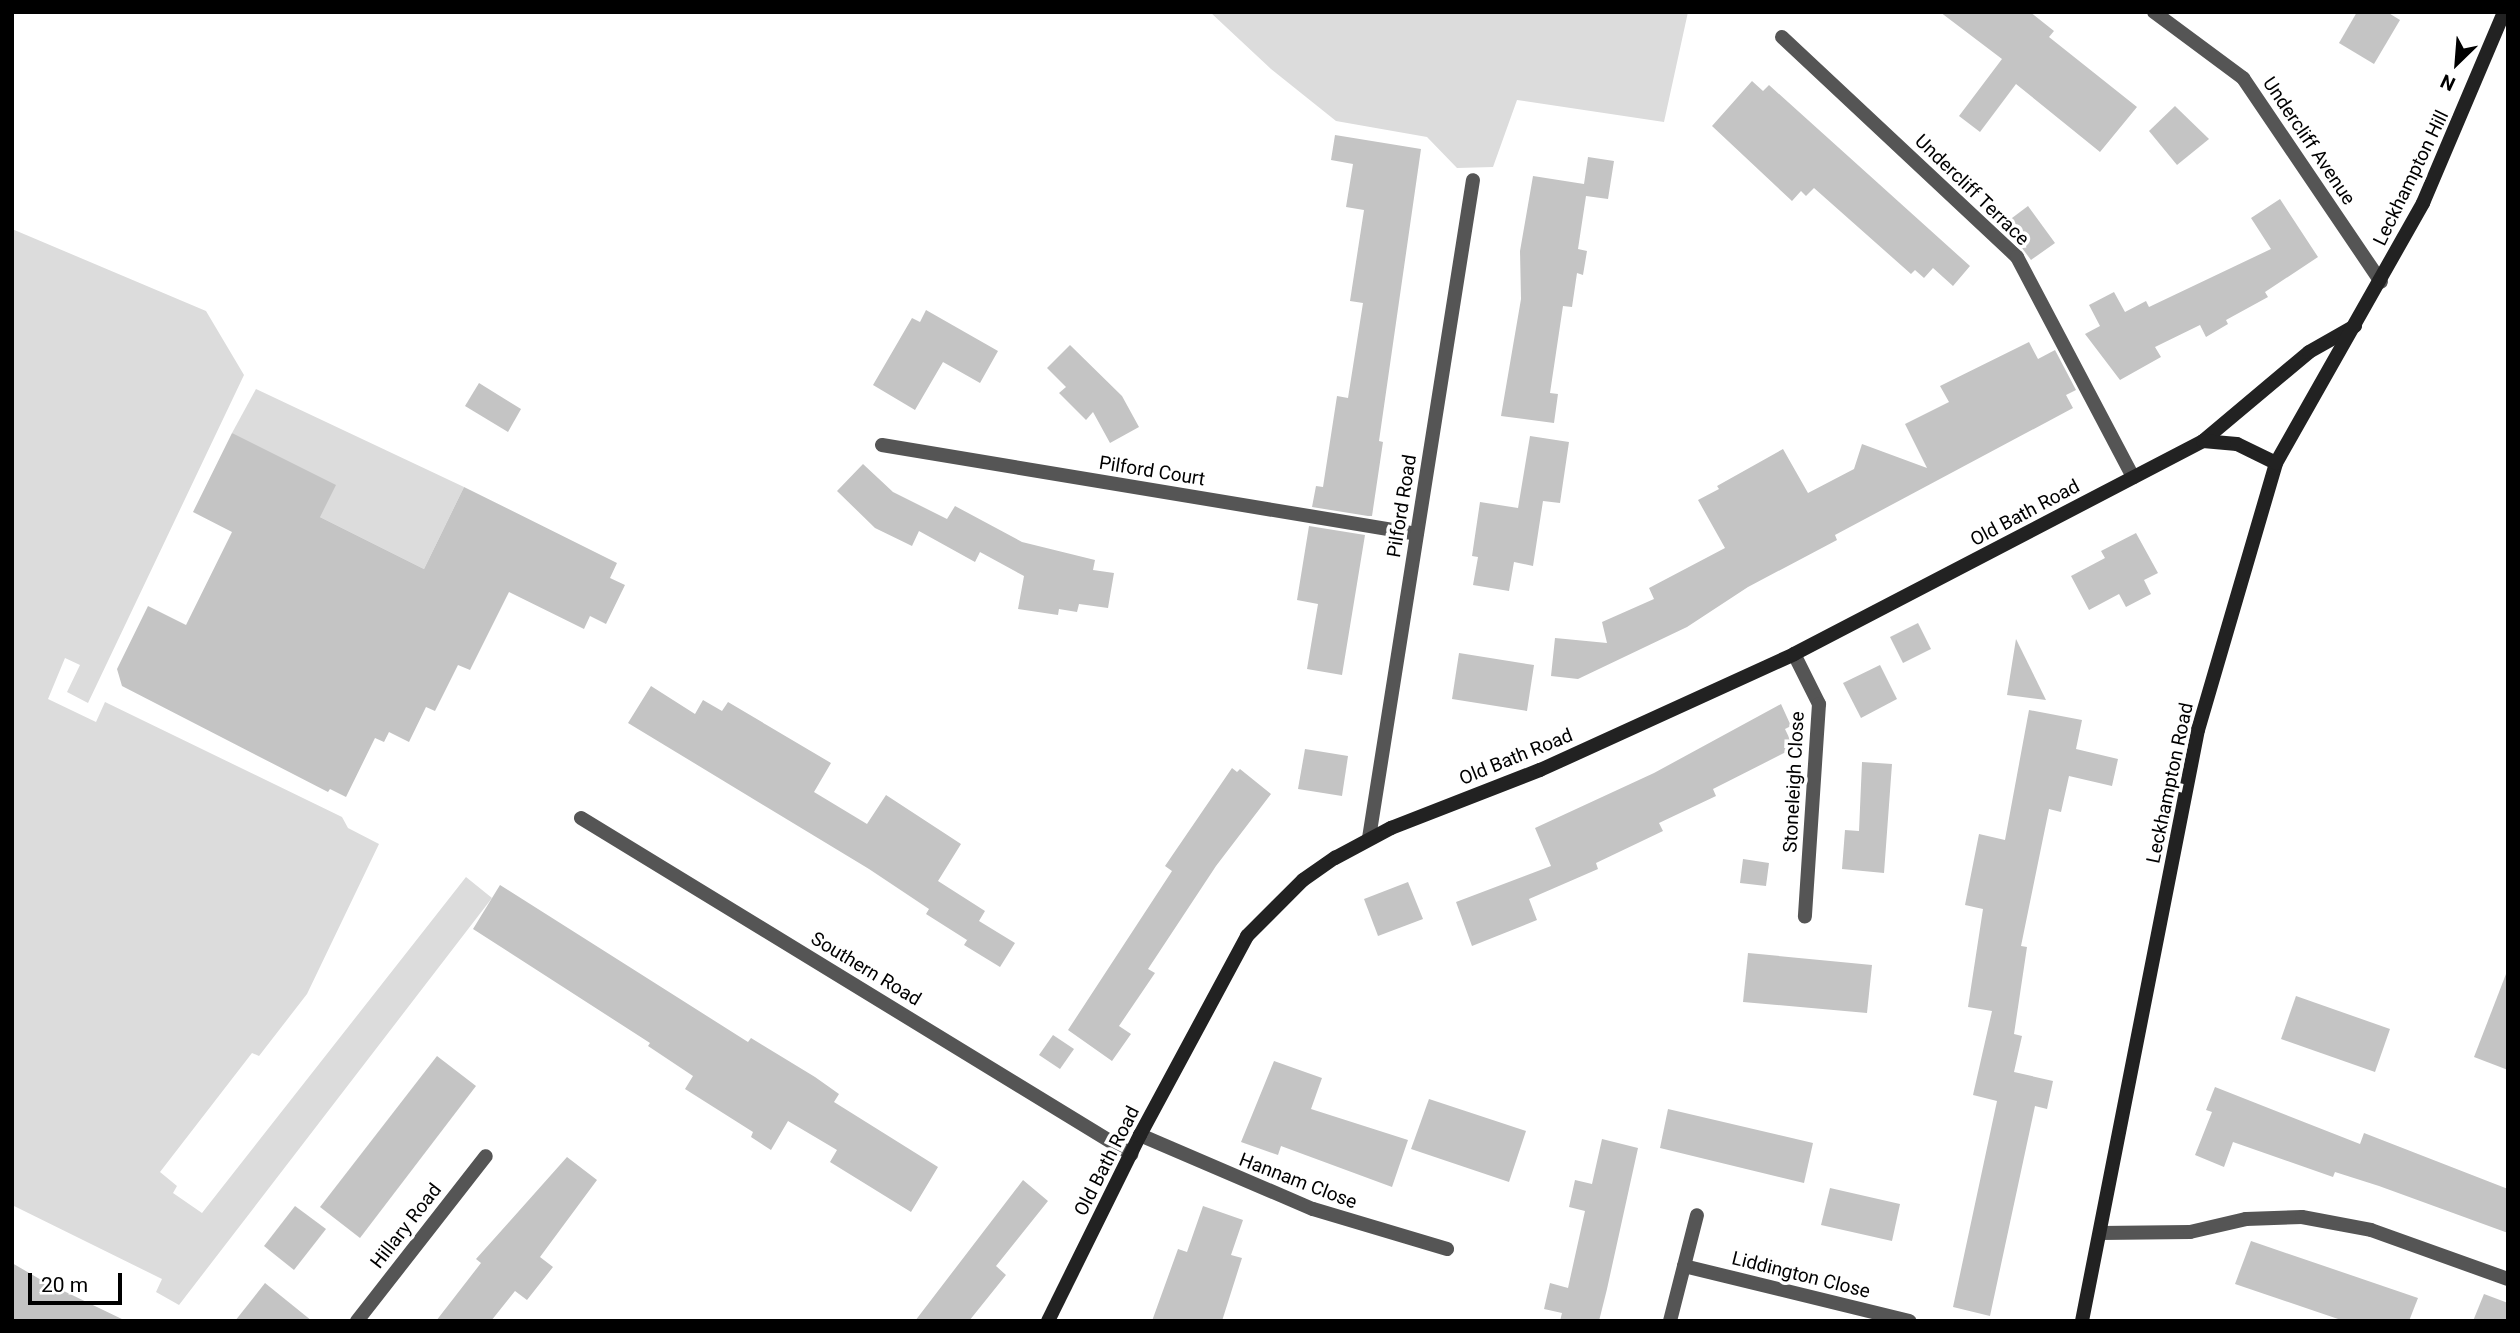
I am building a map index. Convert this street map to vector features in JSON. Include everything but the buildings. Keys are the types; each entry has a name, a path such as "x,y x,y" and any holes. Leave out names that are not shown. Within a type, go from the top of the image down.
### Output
{"street":[{"name":"Undercliff Avenue","path":"2154,12 2243,78 2381,282"},
{"name":"Leckhampton Hill","path":"2381,282 2460,122 2504,12"},
{"name":"Undercliff Terrace","path":"1782,37 2017,257 2133,477"},
{"name":"Pilford Road","path":"1369,838 1474,180"},
{"name":"Leckhampton Road","path":"2082,1321 2198,730 2276,463 2381,282"},
{"name":"Old Bath Road","path":"1048,1321 1140,1135 1247,936 1303,880 1369,838 1540,770 1794,654 2203,441 2309,352 2355,326"},
{"path":"2203,441 2237,444 2276,463"},
{"name":"Pilford Court","path":"882,445 1417,534"},
{"name":"Stoneleigh Close","path":"1794,654 1819,704 1805,917"},
{"name":"Southern Road","path":"581,818 1131,1154"},
{"name":"Hannam Close","path":"1140,1135 1313,1209 1447,1249"},
{"name":"Hillary Road","path":"357,1321 486,1156"},
{"path":"1671,1321 1697,1215"},
{"path":"2100,1233 2190,1232 2246,1219 2302,1217 2371,1230 2508,1279"},
{"name":"Liddington Close","path":"1684,1266 1909,1321"}],"shaded area":[{"path":"1210,12 1688,12 1664,122 1517,100 1493,167 1457,168 1427,137 1336,121 1271,69"},
{"path":"12,229 206,311 244,375 88,703 67,692 80,665 65,658 48,699 96,722 105,702 342,817 348,828 379,844 307,994 259,1056 252,1053 160,1172 177,1186 173,1193 202,1213 466,877 492,898 179,1305 156,1292 162,1279 12,1205"},
{"path":"256,389 464,487 424,569 320,517 232,433"}]}
